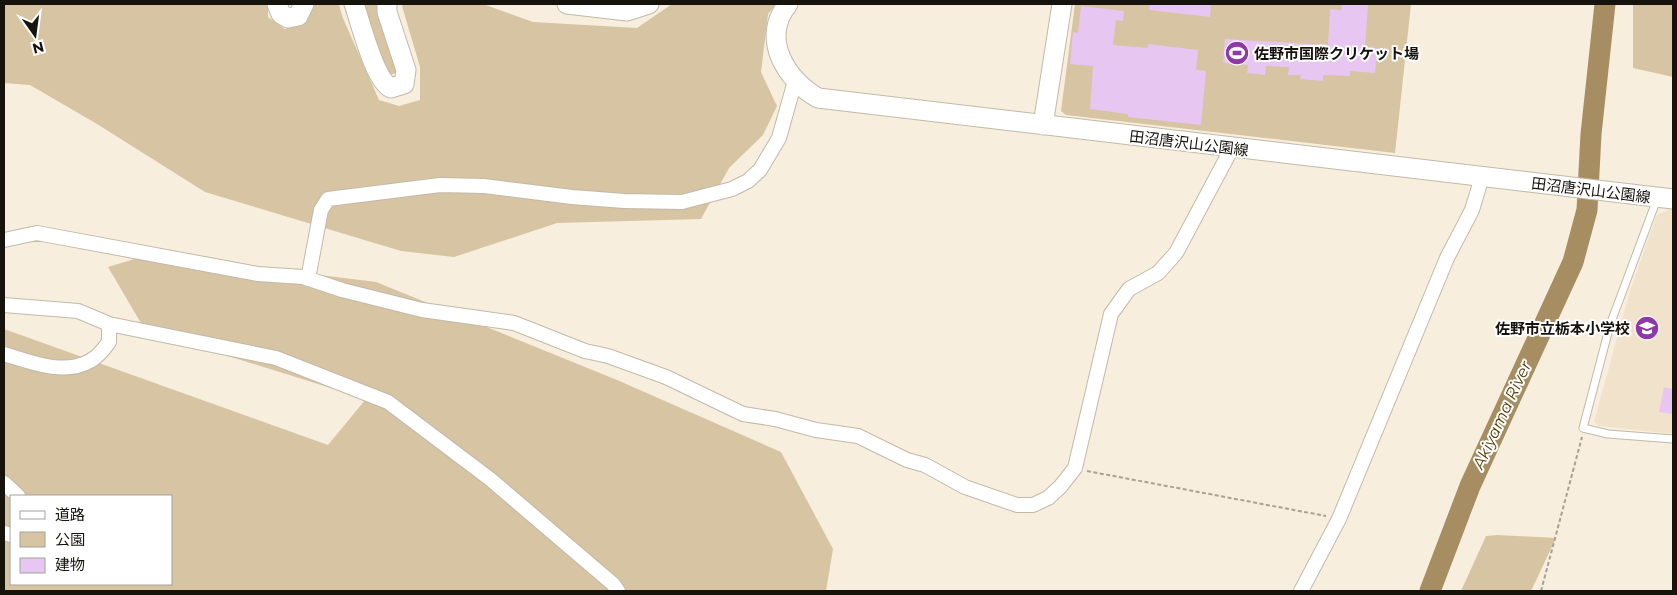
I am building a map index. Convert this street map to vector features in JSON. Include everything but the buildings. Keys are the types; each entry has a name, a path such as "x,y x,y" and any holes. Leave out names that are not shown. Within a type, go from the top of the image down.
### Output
{"main road":[{"path":"277,4 281,14 288,18 298,16 304,4"},
{"path":"354,4 378,74 386,86 391,88 404,84 406,70 387,12 387,4"},
{"path":"568,4 627,11 649,4"},
{"name":"田沼唐沢山公園線","path":"788,4 779,18 776,34 781,59 795,81 805,91 818,98 837,102 1661,198"},
{"path":"1043,125 1062,4"}],"street":[{"path":"308,279 321,210 328,199 440,185 484,186 572,198 682,202 732,189 748,181 760,170 779,138 795,81"},
{"path":"4,240 37,233 258,274 308,279 422,310 514,323 585,351 608,356 666,377 743,414 774,419 816,430 858,436 907,460 925,465 966,488 1008,503 1033,505 1048,498 1060,487 1075,468 1111,314 1129,289 1158,272 1176,253 1232,148"},
{"path":"1301,591 1338,519 1448,258 1472,210 1482,177"},
{"path":"4,305 78,311 109,324 276,358 388,402 490,479 613,584 618,591"},
{"path":"4,354 50,368 74,366 89,362 110,342 109,324"},
{"path":"4,483 17,495"}],"lane":[{"path":"1661,198 1610,325 1583,428 1608,434 1673,439"}],"path":[{"path":"1541,591 1583,428"},
{"path":"1075,468 1338,519"}],"shaded area":[{"name":"佐野市立栃本小学校","path":"1670,209 1673,210 1673,434 1599,426 1594,422 1630,291 1657,215"}],"green space":[{"path":"4,4 268,4 268,17 285,29 308,19 313,4 339,4 342,16 379,100 399,106 420,100 420,67 402,6 405,4 483,4 533,22 637,28 672,4 776,4 768,14 761,72 777,106 763,135 729,168 701,219 557,223 454,257 401,251 205,192 97,124 30,85 4,83"},
{"path":"363,4 382,4 397,63 396,73 390,75 381,65"},
{"name":"佐野市国際クリケット場","path":"1075,4 1411,4 1395,153 1066,115 1061,111"},
{"path":"1633,4 1673,4 1673,77 1633,68"},
{"path":"151,254 376,282 617,380 781,452 833,549 826,591 4,591 4,329 328,445 366,399 145,330 108,267"},
{"path":"1486,536 1556,538 1531,591 1461,591"}],"waterway":[{"name":"Akiyama River","path":"1430,591 1470,486 1573,262 1587,210 1591,134 1605,4"}],"place":[{"name":"佐野市国際クリケット場","path":"1237,53"},
{"name":"佐野市立栃本小学校","path":"1647,328"}]}
